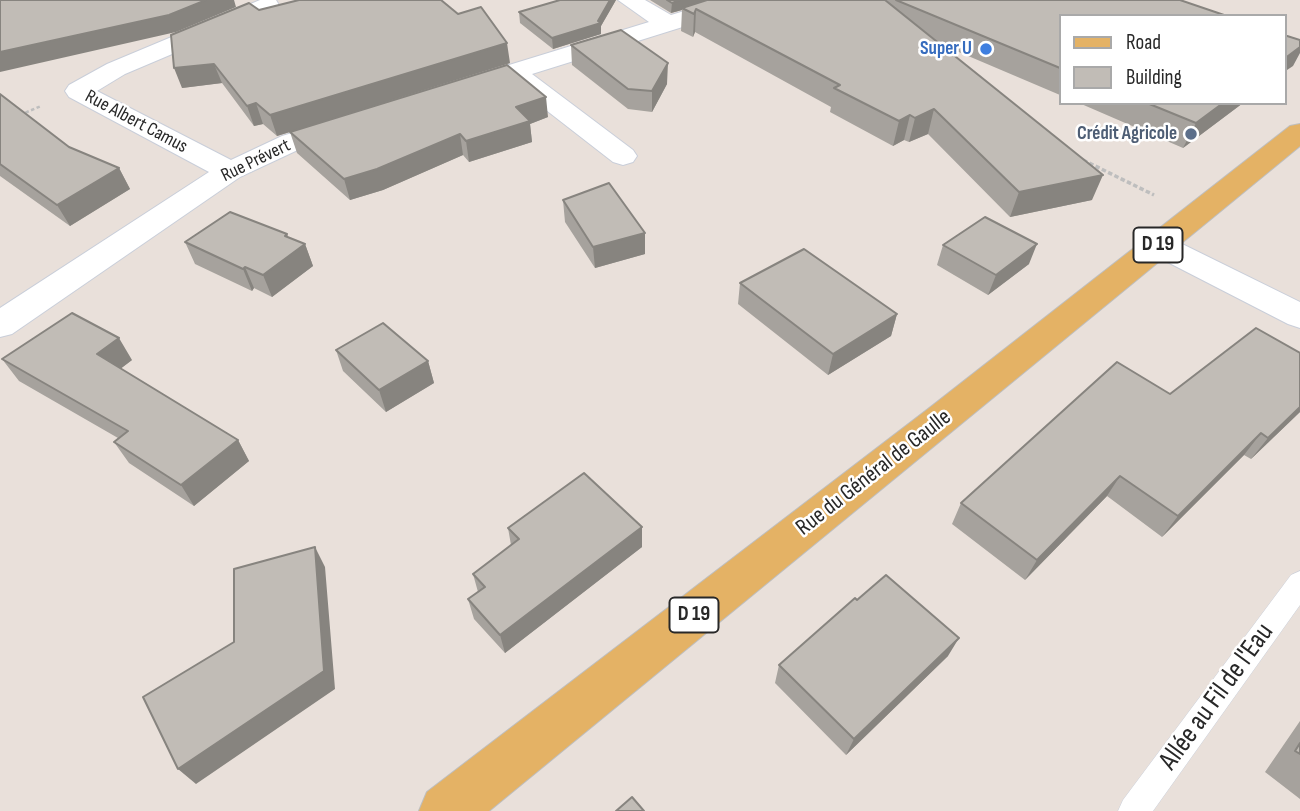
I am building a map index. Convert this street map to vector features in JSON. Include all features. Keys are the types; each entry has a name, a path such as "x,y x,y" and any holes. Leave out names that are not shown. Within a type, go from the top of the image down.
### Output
{"main road":[{"name":"Rue du Général de Gaulle","path":"446,811 943,419 1300,132"}],"street":[{"path":"629,0 667,23"},
{"path":"435,97 745,0"},
{"name":"Rue Albert Camus","path":"230,171 78,91 116,69 268,5"},
{"path":"513,72 623,156"},
{"name":"Rue Prévert","path":"0,325 230,171 292,142 370,117"},
{"path":"1159,244 1300,316"}],"lane":[{"name":"Allée au Fil de l'Eau","path":"1134,811 1300,583"}],"path":[{"path":"1076,157 1195,218"}],"building":[{"path":"0,0 206,0 169,15 0,52"},
{"path":"299,0 441,0 458,14 481,7 507,43 270,115 256,103 247,106 214,64 174,68 171,35 249,3 259,10"},
{"path":"560,0 610,0 598,21 601,23 552,38 519,12"},
{"path":"707,0 885,0 1103,175 1019,192 934,109 915,118 910,115 899,121 834,88 840,85 696,9 694,14 682,8"},
{"path":"896,0 1180,0 1221,14 1058,14 1058,67"},
{"path":"621,30 668,63 652,91 628,89 571,45"},
{"path":"1286,36 1300,40 1300,47 1286,58"},
{"path":"507,65 546,97 516,107 530,121 466,141 460,134 377,169 344,179 290,132"},
{"path":"0,94 69,147 119,168 57,205 0,164"},
{"path":"1152,105 1220,105 1196,123"},
{"path":"609,183 645,233 593,247 563,200"},
{"path":"230,212 287,234 285,236 305,244 263,275 245,267 243,269 185,242"},
{"path":"985,217 1037,244 996,275 943,245"},
{"path":"804,249 897,314 833,354 740,283"},
{"path":"72,313 119,338 97,354 238,440 181,485 114,442 128,431 2,359"},
{"path":"383,323 428,361 379,390 336,350"},
{"path":"1256,328 1300,353 1300,407 1268,438 1261,433 1178,516 1120,476 1037,560 961,503 1117,362 1170,394"},
{"path":"584,473 642,527 500,635 468,599 485,587 473,574 519,539 508,528"},
{"path":"315,547 324,671 178,769 143,697 234,642 234,569"},
{"path":"886,575 959,638 854,739 779,665 855,598 857,600"},
{"path":"632,797 644,811 616,811"}],"place":[{"name":"Super U","path":"986,49"},
{"name":"Crédit Agricole","path":"1191,134"}]}
